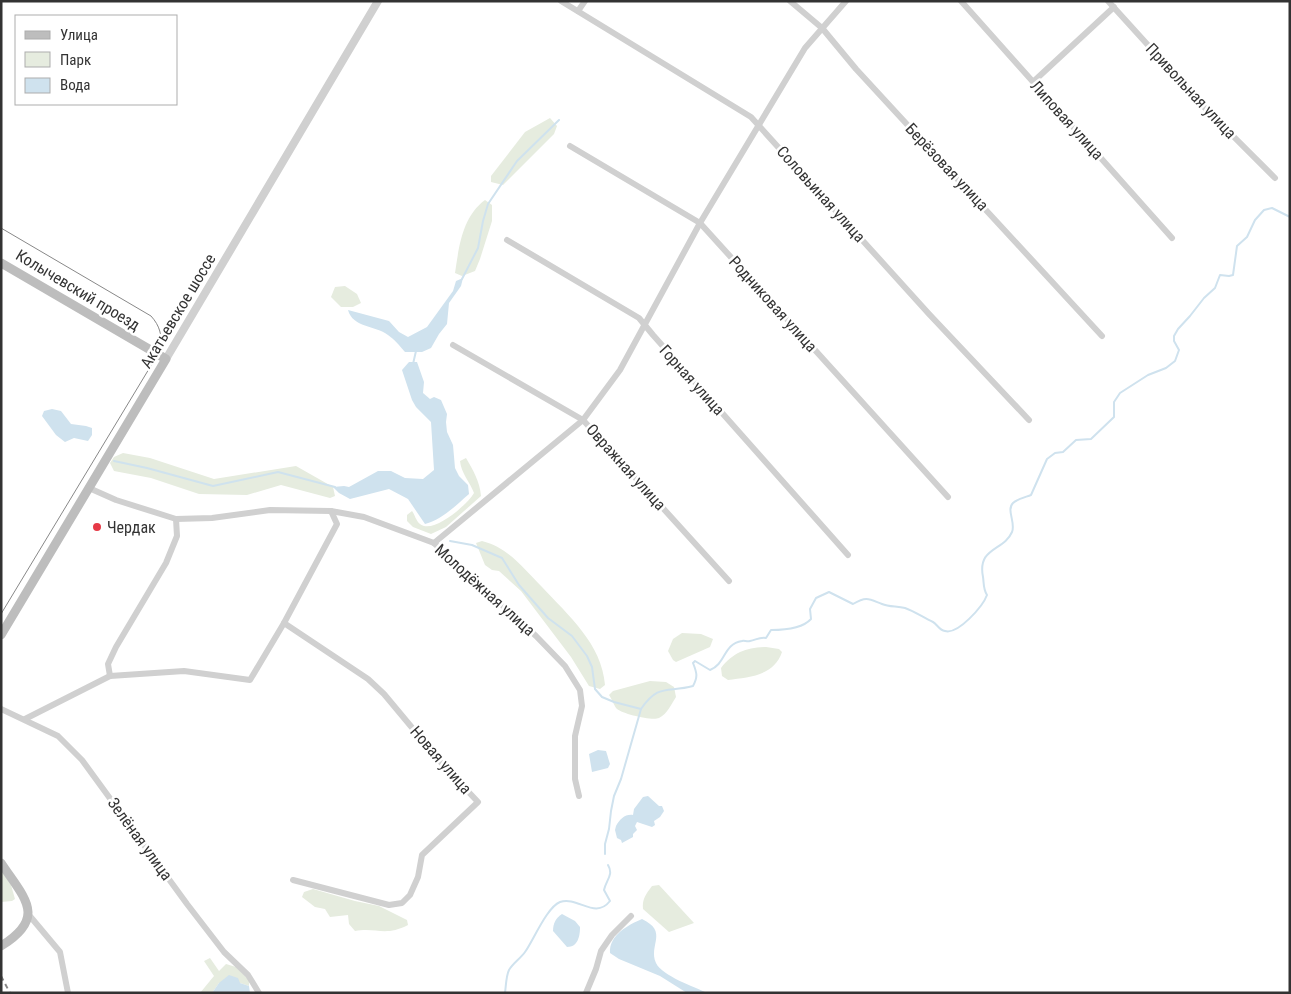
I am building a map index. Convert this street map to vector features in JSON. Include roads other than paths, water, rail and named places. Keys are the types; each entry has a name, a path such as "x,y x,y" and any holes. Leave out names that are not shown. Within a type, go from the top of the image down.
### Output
{"main road":[{"name":"Колычевский проезд","path":"1,262 166,360"},
{"name":"Акатьевское шоссе","path":"1,635 166,360"},
{"path":"1,863 28,903 29,915 24,928 12,940 1,946"}],"street":[{"name":"Акатьевское шоссе","path":"166,360 378,1"},
{"name":"Соловьиная улица","path":"561,1 743,111 1029,420"},
{"path":"578,10 585,1"},
{"name":"Берёзовая улица","path":"790,1 822,28 856,69 1102,336"},
{"path":"434,543 583,420 620,370 700,224 805,48 846,1"},
{"name":"Липовая улица","path":"961,1 1172,238"},
{"name":"Привольная улица","path":"1108,1 1206,108 1275,178"},
{"path":"1033,82 1114,7"},
{"name":"Родниковая улица","path":"570,146 700,224 948,497"},
{"name":"Горная улица","path":"506,240 639,318 652,336 848,556"},
{"name":"Овражная улица","path":"454,345 583,420 729,581"},
{"name":"Молодёжная улица","path":"89,488 116,500 176,519 212,518 270,510 331,511 364,517 434,543 536,636 565,666 580,690 582,706 575,736 575,782 579,796"},
{"path":"25,719 110,676 184,671 250,680 284,623 337,524 331,511"},
{"path":"110,676 108,664 116,647 166,562 177,536 176,519"},
{"name":"Новая улица","path":"284,623 368,679 384,694 444,766 478,802 422,855 418,877 410,895 402,903 389,906 293,880"},
{"name":"Зелёная улица","path":"1,709 58,736 82,760 187,904 224,952 248,975 259,993"},
{"path":"29,915 60,952 68,993"},
{"path":"586,993 596,970 601,951 612,935 631,916"}],"water":[{"path":"463,278 461,286 449,303 447,324 431,348 422,352 405,352 388,335 359,323 351,316 348,310 389,321 399,332 408,337 427,327 453,291 456,281"},
{"path":"409,362 417,362 424,382 423,393 430,399 434,397 441,400 447,414 447,432 453,445 455,468 459,476 468,485 469,494 443,515 425,524 408,499 389,489 350,499 333,487 349,487 378,471 391,471 405,478 423,479 434,470 431,422 416,407 412,400 402,370"},
{"path":"52,409 61,411 71,424 92,428 92,435 88,441 74,438 65,442 56,435 42,416 44,411"},
{"path":"598,750 606,751 610,764 608,768 592,772 589,754"},
{"path":"648,796 659,806 662,806 664,811 654,821 655,825 652,827 637,822 635,826 637,830 633,837 622,843 617,838 616,826 623,818 633,815 634,809 643,797"},
{"path":"562,914 575,921 580,927 578,940 571,947 567,947 553,931 555,921"},
{"path":"642,919 650,924 656,934 654,956 659,968 672,977 707,993 687,993 660,976 619,959 610,953 613,941 620,931"},
{"path":"229,975 238,978 240,983 249,986 250,993 212,993 219,983"}],"waterway":[{"path":"462,279 478,248 488,204 517,161 559,120"},
{"path":"605,854 605,844 614,796 621,779 641,709 653,695 664,690 693,686 696,680 693,663 695,661 710,670 719,663 731,646 736,643 766,638 771,630 781,630 803,625 811,619 810,609 816,598 829,592 853,604 868,599 887,606 905,608 933,622 945,631 956,629 963,624 985,600 987,595 984,588 982,567 987,555 1003,543 1012,532 1011,506 1017,500 1031,495 1047,459 1055,453 1063,452 1076,440 1091,439 1114,417 1114,402 1120,393 1148,375 1166,368 1175,361 1179,350 1174,341 1174,336 1178,329 1215,288 1220,275 1233,275 1237,246 1247,237 1255,220 1264,210 1272,208 1290,217"},
{"path":"413,364 416,351"},
{"path":"114,461 213,486 278,472 335,487"},
{"path":"450,541 472,545 502,558 519,585 548,618 572,636 587,656 592,667 595,689 602,697 641,709"},
{"path":"505,993 509,970 525,952 545,917 555,905 567,901 598,908 610,901 604,890 610,875 608,865"}],"tram line":[{"path":"1,228 151,316 161,335 161,349 1,614"}],"railway":[{"path":"1,976 10,993"}],"place":[{"name":"Чердак","path":"97,527"}]}
